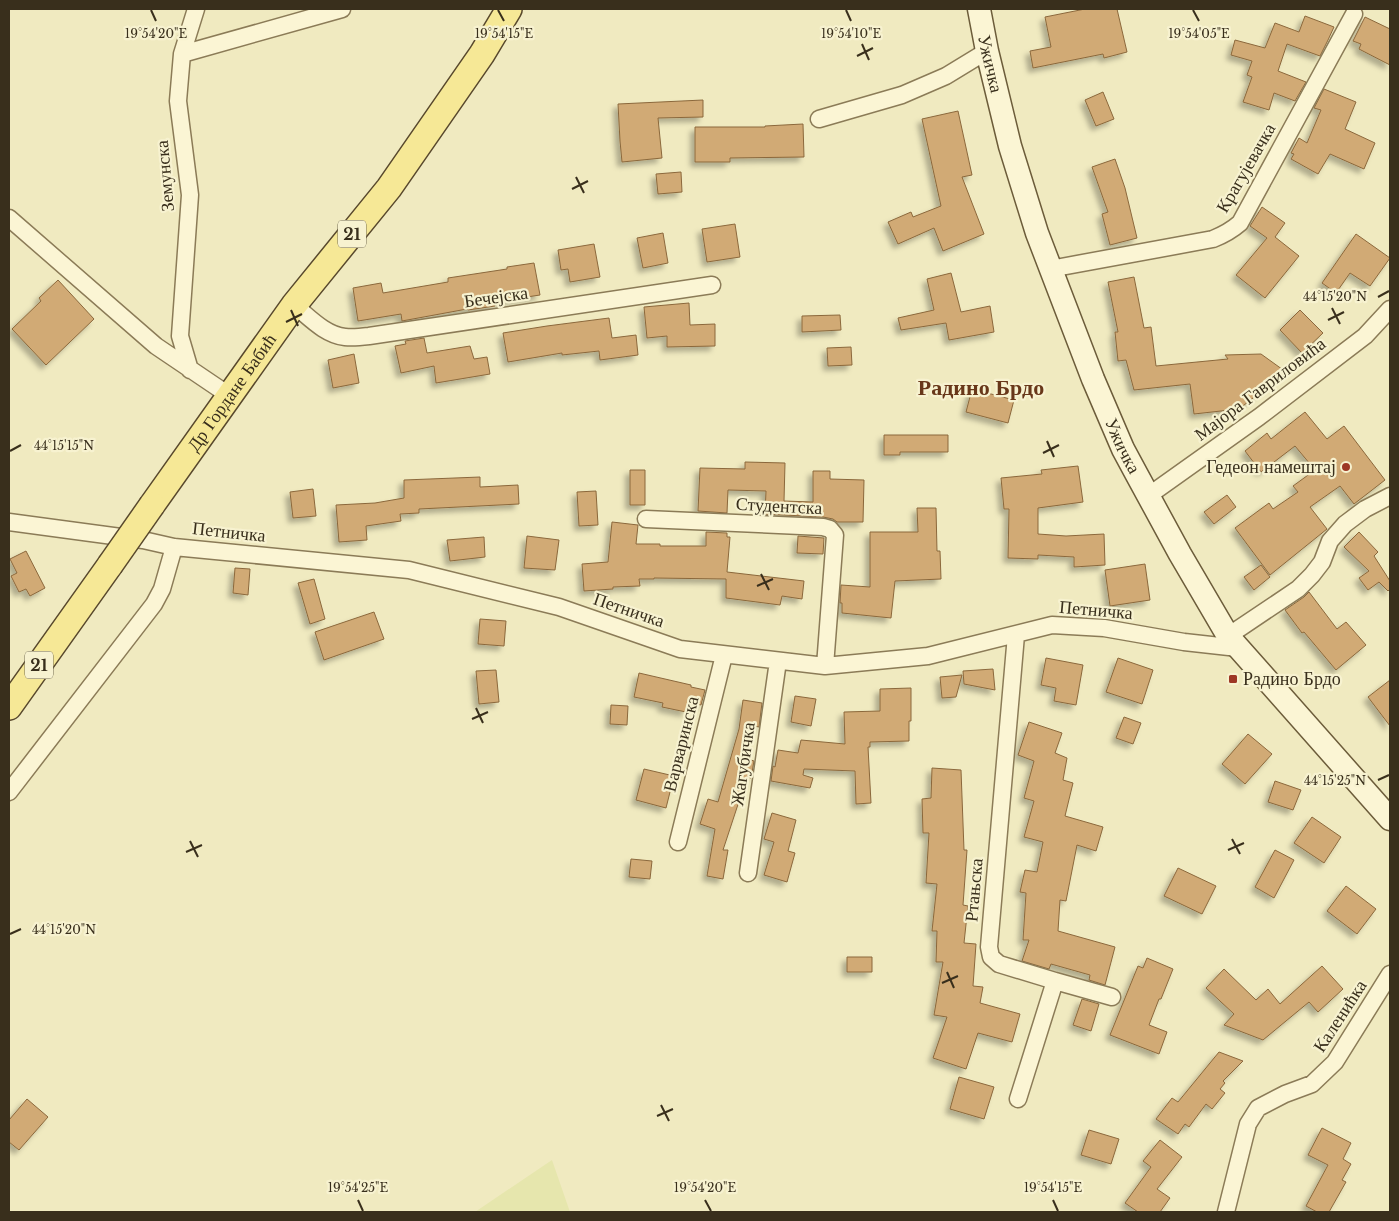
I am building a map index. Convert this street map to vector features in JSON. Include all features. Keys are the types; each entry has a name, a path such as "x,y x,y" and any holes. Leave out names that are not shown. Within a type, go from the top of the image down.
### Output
{"main road":[{"name":"Др Гордане Бабић","path":"9,707 294,305 389,188 482,54 509,9"},
{"name":"Ужичка","path":"979,9 987,52 1020,180 1050,269 1123,449 1180,554 1233,642 1390,819"}],"street":[{"name":"Земунска","path":"190,370 180,336 190,195 178,102 182,54 196,9"},
{"path":"182,54 342,9"},
{"name":"Крагујевачка","path":"1050,269 1212,239 1222,236 1235,227 1240,222 1354,14"},
{"path":"819,120 902,96 946,76 987,52"},
{"path":"9,218 156,346 230,396"},
{"name":"Бечејска","path":"294,305 320,326 337,335 344,337 369,336 712,285"},
{"name":"Мајора Гавриловића","path":"1148,496 1259,417 1365,336 1390,309"},
{"path":"1233,642 1298,589 1312,575 1322,562 1330,541 1345,524 1365,509 1390,496"},
{"name":"Студентска","path":"646,520 823,527 830,529 835,535 825,666"},
{"name":"Петничка","path":"9,522 143,540 174,547 409,570 559,607 680,649 825,666 928,656 1052,625 1104,628 1184,642 1233,642"},
{"path":"9,792 154,604 162,589 174,547"},
{"name":"Ртањска","path":"1016,635 989,947 991,956 999,964 1055,982 1112,997"},
{"name":"Варваринска","path":"678,842 724,655"},
{"name":"Жагубичка","path":"748,872 778,661"},
{"name":"Каленићка","path":"1226,1212 1248,1124 1258,1108 1284,1094 1312,1084 1335,1062 1390,974"},
{"path":"1018,1098 1055,982"}],"green space":[{"path":"552,1160 570,1212 475,1212"}],"building":[{"path":"1085,9 1117,9 1127,52 1104,58 1103,54 1033,68 1030,51 1051,47 1045,17"},
{"path":"1305,16 1334,27 1320,56 1287,44 1278,71 1306,82 1295,101 1274,93 1269,110 1243,102 1252,77 1247,75 1252,61 1231,55 1235,40 1265,48 1275,23 1299,32"},
{"path":"1365,17 1390,29 1390,65 1359,49 1361,44 1353,41"},
{"path":"1324,89 1356,102 1345,129 1375,143 1364,169 1330,154 1318,174 1291,159 1294,154 1291,153 1299,138 1307,143 1321,110 1314,108"},
{"path":"1103,92 1114,119 1096,126 1085,100"},
{"path":"703,100 703,117 658,118 662,158 622,162 618,104"},
{"path":"958,111 972,175 962,177 984,234 943,251 934,228 898,244 888,222 911,212 913,217 941,206 922,119"},
{"path":"803,124 804,157 730,158 730,162 695,162 695,127 765,127"},
{"path":"1115,159 1125,188 1137,238 1110,245 1102,214 1108,212 1092,167"},
{"path":"681,172 682,192 658,194 656,174"},
{"path":"1262,207 1285,223 1275,237 1299,256 1265,298 1236,275 1267,238 1250,226"},
{"path":"735,224 740,257 707,262 702,229"},
{"path":"663,233 668,263 643,268 637,238"},
{"path":"1356,234 1390,258 1370,286 1350,273 1336,293 1322,283"},
{"path":"594,244 600,277 570,282 568,269 561,270 558,250"},
{"path":"534,263 540,295 494,302 495,306 402,321 401,314 358,321 353,288 381,283 383,293 448,282 448,278"},
{"path":"951,273 961,312 990,306 994,332 949,340 946,323 901,330 898,318 934,310 927,279"},
{"path":"1134,277 1144,328 1151,327 1156,366 1228,359 1225,355 1261,354 1286,372 1239,409 1194,414 1190,384 1134,390 1126,360 1118,361 1115,332 1118,332 1108,282"},
{"path":"58,280 94,319 46,365 12,329 41,301 39,298"},
{"path":"689,303 690,325 715,324 715,346 667,347 667,336 647,338 644,307"},
{"path":"1300,310 1323,333 1302,353 1280,330"},
{"path":"840,315 841,330 802,332 802,316"},
{"path":"609,318 612,338 636,335 638,355 600,360 599,351 562,355 562,353 508,362 503,333"},
{"path":"424,338 427,353 470,346 474,359 487,357 490,374 436,383 434,366 401,373 395,346 406,344 405,341"},
{"path":"851,347 852,365 828,366 827,348"},
{"path":"354,354 359,383 333,388 328,360"},
{"path":"972,389 1014,400 1008,423 966,412"},
{"path":"1305,412 1327,439 1344,426 1385,480 1354,504 1340,486 1310,507 1327,529 1270,575 1235,528 1269,503 1273,509 1298,492 1293,486 1315,470 1295,446 1261,472 1245,451 1267,433 1271,439"},
{"path":"884,435 948,435 948,452 900,452 900,455 884,455"},
{"path":"745,462 785,463 784,501 813,502 813,471 830,471 830,479 864,480 863,522 837,522 823,517 765,514 766,491 728,490 727,513 698,511 700,468 745,469"},
{"path":"1078,466 1083,502 1038,508 1038,534 1066,536 1104,534 1105,565 1074,567 1074,557 1038,555 1038,559 1008,558 1009,509 1004,509 1001,478 1042,474 1041,470"},
{"path":"630,470 645,470 645,505 630,505"},
{"path":"480,477 480,487 518,485 519,504 419,509 419,513 400,514 401,521 366,526 367,540 339,542 336,505 375,503 404,498 404,480"},
{"path":"313,489 316,516 293,518 290,492"},
{"path":"596,491 598,525 579,526 577,492"},
{"path":"1227,495 1236,507 1214,524 1204,512"},
{"path":"917,508 936,508 937,551 940,551 941,579 895,581 891,618 842,613 842,603 840,603 841,585 870,587 870,532 918,532"},
{"path":"612,522 638,525 636,544 706,546 706,532 727,533 727,537 730,537 727,572 804,581 802,599 782,596 780,605 726,598 726,579 639,579 640,586 584,591 582,564 608,562"},
{"path":"1359,532 1378,552 1374,556 1390,581 1390,589 1388,591 1379,582 1368,590 1359,578 1369,571 1344,547"},
{"path":"527,536 559,540 555,570 524,568"},
{"path":"798,536 824,538 823,554 797,553"},
{"path":"484,537 485,557 450,561 447,540"},
{"path":"26,551 45,588 30,596 26,589 19,592 11,576 17,573 10,559"},
{"path":"1145,564 1150,600 1110,606 1105,570"},
{"path":"1261,565 1270,577 1254,590 1244,577"},
{"path":"235,568 250,569 248,595 233,593"},
{"path":"314,579 325,619 310,624 298,583"},
{"path":"1309,592 1337,629 1346,622 1366,645 1336,670 1304,632 1302,633 1285,610"},
{"path":"374,612 384,639 324,660 315,632"},
{"path":"480,619 506,621 504,646 478,644"},
{"path":"1046,658 1083,665 1076,705 1054,701 1056,688 1041,685"},
{"path":"1118,658 1153,670 1142,704 1106,692"},
{"path":"993,669 995,690 964,684 963,671"},
{"path":"496,670 499,702 479,704 476,671"},
{"path":"639,673 705,690 701,705 688,702 686,712 662,707 663,703 634,697"},
{"path":"962,675 956,697 942,698 940,677"},
{"path":"1390,680 1390,726 1368,697"},
{"path":"911,688 909,741 870,742 870,747 868,747 871,803 856,804 855,771 804,769 803,775 813,778 810,788 771,781 778,750 798,753 801,740 845,744 844,712 880,711 880,689"},
{"path":"795,696 816,699 811,726 791,722"},
{"path":"743,700 762,703 759,727 754,726 745,758 754,761 751,778 747,777 723,850 728,850 723,879 707,876 715,829 700,824 708,799 718,802 739,729"},
{"path":"611,705 628,706 627,725 610,724"},
{"path":"1124,717 1141,723 1133,744 1116,738"},
{"path":"1029,722 1062,733 1055,753 1067,758 1063,780 1073,783 1065,816 1103,827 1096,851 1077,845 1066,901 1060,900 1058,931 1115,947 1105,985 1089,980 1090,975 1051,964 1049,969 1022,961 1029,940 1023,940 1026,893 1020,892 1025,870 1037,872 1043,842 1024,837 1034,801 1024,798 1034,761 1018,755"},
{"path":"1248,734 1272,754 1245,784 1222,764"},
{"path":"932,768 961,770 964,850 967,850 963,905 968,906 964,943 976,944 973,986 983,987 980,1003 1020,1014 1012,1042 978,1033 966,1069 933,1058 947,1017 934,1015 943,962 936,962 937,931 932,931 937,884 926,883 929,833 923,833 922,799 931,798"},
{"path":"644,769 674,776 666,808 636,800"},
{"path":"1275,781 1301,790 1293,810 1268,802"},
{"path":"772,813 796,820 788,851 795,853 787,882 764,875 774,842 764,839"},
{"path":"1312,817 1341,837 1324,863 1294,843"},
{"path":"1275,850 1294,860 1274,898 1255,887"},
{"path":"631,859 652,861 650,879 629,877"},
{"path":"1178,868 1216,886 1202,914 1164,896"},
{"path":"1346,886 1376,909 1357,934 1327,911"},
{"path":"847,957 872,957 872,972 847,972"},
{"path":"1147,958 1173,969 1149,1025 1167,1032 1159,1054 1110,1035 1138,966 1143,968"},
{"path":"1322,966 1343,989 1318,1012 1309,1002 1263,1040 1224,1025 1234,1014 1206,988 1224,969 1256,1000 1268,989 1280,1004"},
{"path":"1082,999 1099,1004 1091,1031 1073,1025"},
{"path":"1219,1052 1243,1061 1223,1081 1225,1083 1220,1089 1225,1093 1212,1109 1206,1104 1189,1127 1185,1124 1178,1134 1156,1119 1172,1098 1178,1102"},
{"path":"959,1077 994,1087 984,1119 950,1109"},
{"path":"27,1099 48,1117 19,1150 9,1142 9,1120"},
{"path":"1322,1128 1351,1143 1343,1159 1351,1164 1342,1180 1346,1182 1329,1212 1317,1212 1306,1206 1328,1165 1308,1155"},
{"path":"1089,1130 1119,1139 1111,1164 1081,1155"},
{"path":"1160,1140 1182,1157 1157,1189 1170,1198 1160,1212 1138,1212 1125,1203 1151,1167 1143,1161"}],"place":[{"name":"Гедеон намештај","path":"1346,467"},
{"name":"Радино Брдо","path":"1233,679"}],"district":[{"name":"Радино Брдо","path":"981,387"}]}
